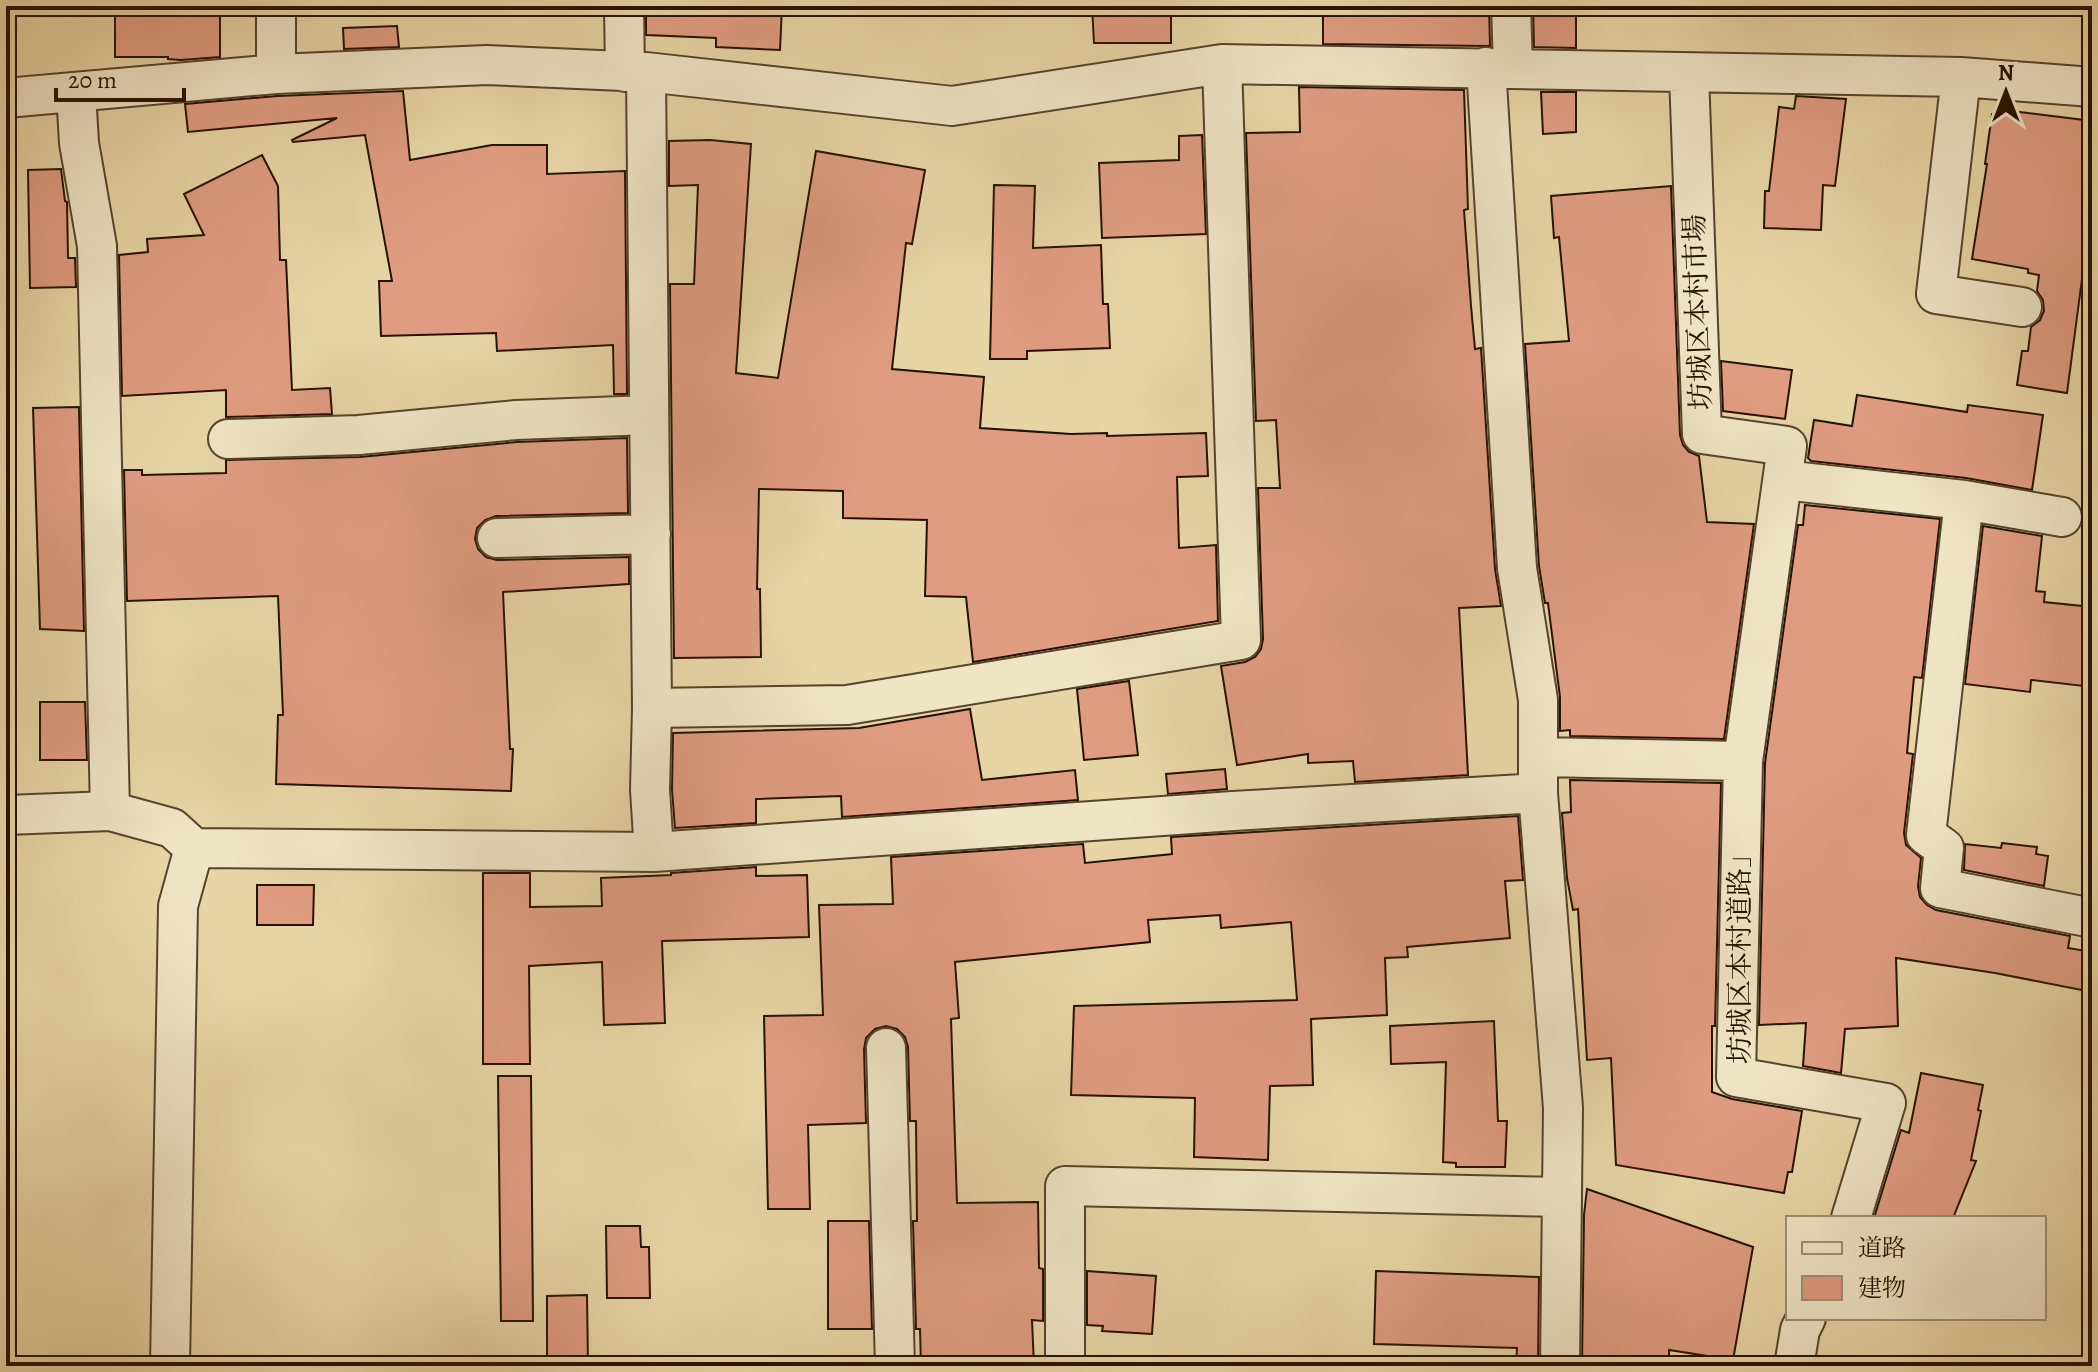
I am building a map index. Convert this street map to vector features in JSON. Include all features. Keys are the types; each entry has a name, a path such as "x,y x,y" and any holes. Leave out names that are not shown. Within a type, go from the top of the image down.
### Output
{"street":[{"path":"276,6 276,74"},
{"path":"624,6 636,72 649,415 650,790 654,852"},
{"path":"1511,6 1500,68 1517,568 1538,700 1539,775 1563,1108 1560,1366"},
{"path":"652,708 847,705 1241,640 1222,64"},
{"path":"6,98 276,74 487,65 636,72 952,106 1222,64 1961,77 2092,87"},
{"name":"坊城区本村市場","path":"1689,74 1702,434 1787,446 1743,761"},
{"path":"1961,77 1936,294 2022,307"},
{"path":"76,92 79,143 97,246 110,811"},
{"path":"228,439 359,435 516,420 649,415"},
{"path":"1783,480 1964,500 2062,517"},
{"path":"1964,500 1926,835 1944,848 1940,888 2092,918"},
{"path":"497,538 651,534"},
{"path":"6,815 110,811 172,828 194,848 654,852 1233,811 1539,775 1743,761"},
{"name":"坊城区本村道路」","path":"1743,761 1736,1077 1886,1103 1852,1216"},
{"path":"170,1366 178,906 194,848"},
{"path":"886,1048 895,1366"},
{"path":"1065,1366 1065,1186 1562,1197"},
{"path":"1794,1366 1800,1330 1805,1320"}],"building":[{"path":"115,6 220,6 220,57 181,60 168,57 115,57"},
{"path":"646,6 782,6 780,50 716,47 716,38 646,35"},
{"path":"1092,6 1171,6 1171,43 1094,43"},
{"path":"1323,6 1489,6 1490,46 1323,44"},
{"path":"1533,6 1576,6 1576,48 1534,47"},
{"path":"397,26 399,47 344,49 343,28"},
{"path":"1299,87 1464,90 1468,209 1464,210 1475,349 1481,348 1495,569 1501,606 1459,608 1468,775 1355,782 1353,761 1308,763 1308,754 1237,765 1221,666 1245,662 1255,657 1261,649 1258,488 1280,488 1276,420 1256,421 1246,133 1300,132"},
{"path":"403,91 410,160 492,145 547,145 547,174 625,171 627,394 614,394 613,345 497,351 496,333 381,336 379,281 392,281 365,135 292,140 337,118 188,132 185,104 277,96"},
{"path":"1541,92 1576,92 1576,132 1543,134"},
{"path":"1796,96 1846,99 1835,186 1823,185 1821,230 1764,228 1765,191 1769,191 1779,107 1794,109"},
{"path":"2003,110 2092,121 2092,241 2087,241 2067,393 2017,385 2022,351 2028,351 2031,327 2040,320 2044,311 2043,300 2037,291 2039,275 2028,273 2028,269 1972,259 1992,114 2002,115"},
{"path":"1202,135 1206,234 1102,238 1099,163 1179,160 1179,136"},
{"path":"710,140 751,144 736,373 778,378 816,151 925,170 912,244 906,243 892,369 984,377 980,428 1071,434 1107,433 1107,436 1206,433 1208,476 1177,477 1179,548 1216,545 1218,621 973,662 966,597 925,596 927,520 843,518 843,491 759,489 757,589 760,589 761,657 674,658 670,284 694,284 698,185 669,186 669,141"},
{"path":"262,155 278,186 280,260 286,260 292,390 330,388 332,414 226,417 226,390 122,396 119,255 148,252 147,239 204,235 184,194"},
{"path":"61,169 67,202 68,258 75,258 76,287 30,288 28,170"},
{"path":"994,185 1035,186 1033,248 1101,245 1103,304 1108,304 1110,348 1027,351 1027,359 990,359"},
{"path":"1671,186 1680,435 1689,452 1699,456 1707,522 1754,524 1724,739 1570,736 1570,730 1560,731 1560,697 1548,603 1545,603 1539,566 1525,344 1569,341 1559,237 1554,238 1551,196"},
{"path":"1721,361 1792,370 1785,419 1723,411"},
{"path":"1857,395 1967,412 1968,405 2043,415 2032,490 1966,478 1811,461 1808,458 1814,420 1852,426"},
{"path":"79,407 84,631 40,629 33,408"},
{"path":"627,438 628,513 496,516 485,520 477,528 475,539 478,549 486,557 497,560 629,557 629,584 503,592 510,749 513,749 511,791 276,784 278,715 283,715 278,596 127,601 124,470 142,470 142,475 226,473 226,460 360,457 517,442"},
{"path":"1805,505 1940,519 1922,678 1914,677 1907,753 1913,754 1904,833 1906,845 1921,858 1920,897 1936,910 2070,936 2068,948 2092,952 2092,992 1896,958 1898,1026 1845,1029 1841,1073 1803,1066 1806,1023 1759,1025 1765,763 1798,525 1803,525"},
{"path":"1983,526 2042,536 2036,591 2045,592 2044,602 2092,607 2092,687 2031,680 2030,692 1965,684"},
{"path":"1129,681 1138,755 1084,760 1077,689"},
{"path":"40,702 85,702 87,760 40,760"},
{"path":"970,709 982,780 1075,770 1078,800 842,817 841,796 756,799 756,823 675,828 673,733 859,728"},
{"path":"1225,769 1227,789 1168,794 1166,774"},
{"path":"1570,780 1721,783 1712,1092 1732,1099 1802,1111 1792,1172 1788,1172 1784,1193 1616,1165 1611,1058 1587,1060 1578,909 1573,910 1567,878 1562,813 1571,812"},
{"path":"1518,816 1523,880 1505,881 1510,938 1407,947 1408,957 1385,958 1387,1015 1311,1019 1313,1085 1270,1086 1268,1160 1194,1157 1195,1098 1071,1095 1074,1006 1297,1000 1291,922 1221,928 1220,915 1148,920 1150,942 955,962 959,1018 951,1019 957,1203 1038,1202 1043,1321 1032,1320 1034,1366 921,1366 920,1329 916,1329 913,1221 917,1221 916,1121 910,1121 908,1047 905,1037 897,1029 886,1026 875,1029 866,1038 866,1123 808,1125 810,1209 768,1209 764,1016 823,1015 819,905 893,904 891,857 1083,844 1085,863 1172,854 1171,837"},
{"path":"2002,843 2037,847 2036,854 2048,856 2044,886 1964,870 1965,844 2001,848"},
{"path":"756,867 756,876 807,875 809,937 662,941 665,1023 604,1025 602,962 529,966 530,1064 483,1064 483,873 530,873 530,907 602,906 601,878"},
{"path":"257,885 314,885 313,925 257,925"},
{"path":"1494,1021 1498,1121 1507,1121 1505,1167 1456,1167 1456,1163 1443,1162 1446,1062 1391,1064 1390,1026"},
{"path":"1921,1073 1983,1085 1971,1160 1976,1161 1954,1216 1875,1216 1901,1130 1909,1133"},
{"path":"498,1076 531,1076 533,1321 501,1321"},
{"path":"1587,1189 1753,1247 1733,1360 1669,1350 1669,1366 1582,1366"},
{"path":"828,1221 869,1221 872,1329 828,1329"},
{"path":"606,1226 640,1226 641,1247 649,1247 650,1298 607,1298"},
{"path":"1087,1271 1156,1276 1152,1334 1102,1331 1103,1326 1087,1325"},
{"path":"1376,1271 1539,1277 1538,1366 1516,1366 1517,1348 1374,1344"},
{"path":"587,1295 588,1366 547,1366 547,1296"}]}
